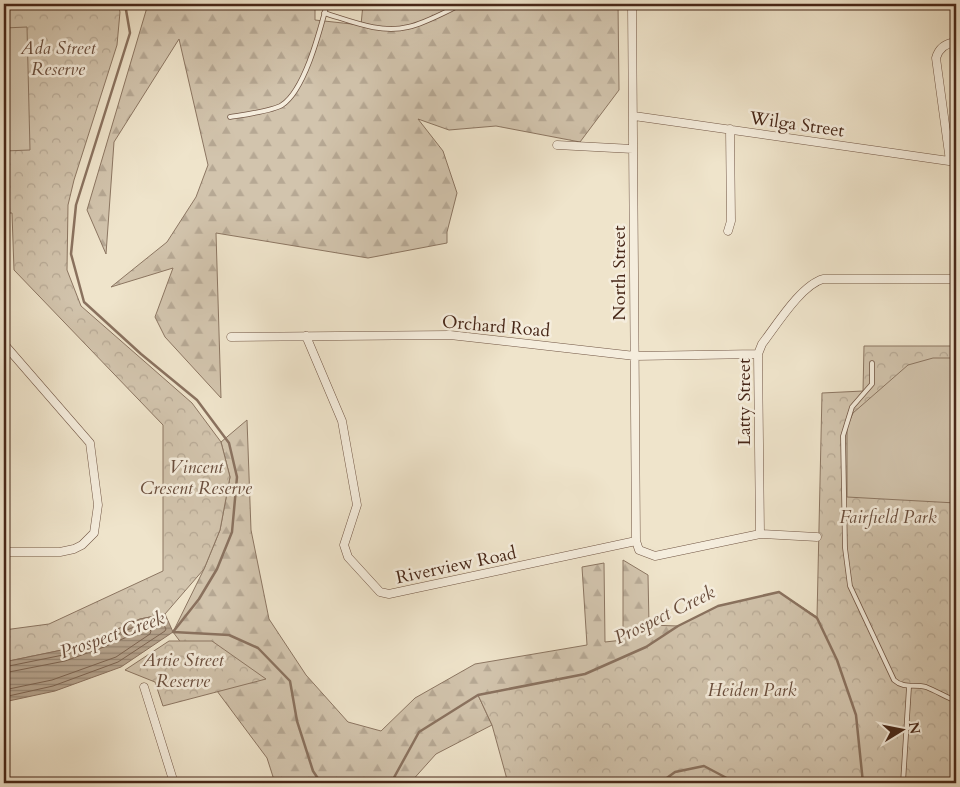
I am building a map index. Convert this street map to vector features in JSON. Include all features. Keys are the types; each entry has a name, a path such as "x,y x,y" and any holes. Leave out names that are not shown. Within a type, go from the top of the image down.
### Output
{"street":[{"name":"North Street","path":"632,4 636,541"},
{"path":"953,161 936,58 940,48 956,42"},
{"name":"Wilga Street","path":"634,116 953,161"},
{"path":"728,231 731,221 730,129"},
{"path":"557,145 633,149"},
{"name":"Latty Street","path":"760,534 758,354 762,344 798,298 813,283 823,279 956,279"},
{"name":"Orchard Road","path":"231,337 450,335 635,356 758,354"},
{"name":"Riverview Road","path":"306,336 342,421 357,505 344,545 348,557 380,592 389,594 636,541"},
{"path":"4,344 90,443 98,505 94,533 82,545 74,549 60,552 4,552"},
{"path":"636,541 639,550 654,556 760,534 817,537"},
{"path":"144,687 174,783"}],"lane":[{"path":"230,117 282,106 288,100 299,87 327,4"},
{"path":"324,13 361,25 386,30 409,27 462,4"},
{"path":"872,363 872,384 852,407 843,436 845,548 850,586 894,680 898,684 909,687 924,686 956,701"},
{"path":"903,783 909,687"}],"green space":[{"path":"4,4 118,4 120,12 117,45 74,180 68,205 67,270 81,306 192,403 221,442 230,477 220,530 204,569 165,614 140,619 100,637 62,650 4,662 4,630 49,624 163,571 163,425 14,270 12,213 4,213"},
{"path":"148,4 315,4 315,20 361,25 363,4 618,4 619,90 580,142 496,126 449,130 418,119 443,151 457,193 447,232 447,243 368,258 216,233 221,398 165,337 155,317 173,268 111,287 167,242 196,197 208,165 179,39 114,142 106,254 87,210"},
{"path":"27,27 30,150 4,151 4,28"},
{"path":"864,346 956,346 956,783 508,783 492,725 478,695 585,674 646,647 678,626 718,606 779,592 817,617 822,393 863,391"},
{"path":"933,358 956,358 956,503 847,497 847,427 853,413 908,365"},
{"path":"247,420 251,530 269,619 306,675 348,722 381,731 415,698 475,664 587,645 582,567 604,563 605,642 623,640 623,560 648,575 649,625 678,626 646,647 585,674 478,695 492,725 436,754 410,783 275,783 267,758 173,632 204,569 220,530 230,477 221,442"},
{"name":"Artie Street Reserve","path":"169,641 212,641 266,679 163,706 155,682 125,670"}],"water":[{"name":"Prospect Creek","path":"165,614 173,632 121,667 55,691 4,702 4,662 62,650 100,637 140,619"}],"waterway":[{"path":"125,4 130,33 76,205 71,254 84,302 141,354 197,400 229,443 237,477 232,532 217,569 199,599 173,632"},
{"name":"Prospect Creek","path":"391,783 419,732 478,695 585,674 646,647 678,626 718,606 779,592 817,618 837,660 856,715 863,783"},
{"name":"Prospect Creek","path":"173,632 229,635 258,648 290,681 297,721 313,771 321,783"},
{"name":"Prospect Creek","path":"660,783 675,772 704,766 736,783"}],"park label":[{"name":"Ada Street Reserve","path":"58,58"},
{"name":"Vincent Cresent Reserve","path":"196,477"},
{"name":"Fairfield Park","path":"888,517"},
{"name":"Heiden Park","path":"752,690"}]}
